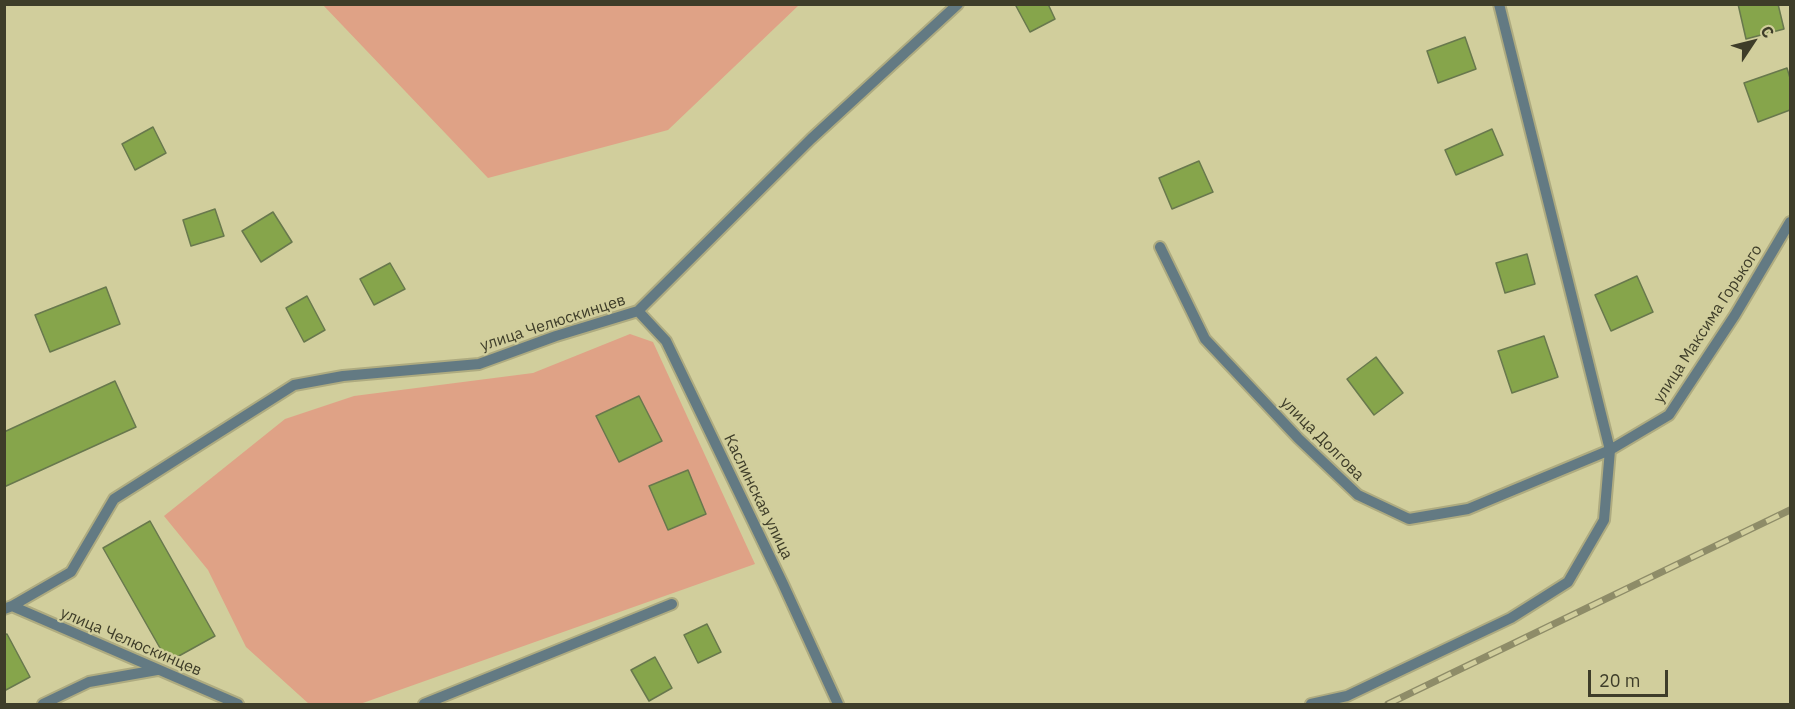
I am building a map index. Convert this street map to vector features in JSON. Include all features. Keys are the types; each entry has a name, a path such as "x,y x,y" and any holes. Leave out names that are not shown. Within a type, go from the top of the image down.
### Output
{"street":[{"name":"улица Челюскинцев","path":"8,608 71,572 114,499 294,386 343,376 479,364 556,336 638,311 812,139 958,4"},
{"path":"1311,705 1347,696 1511,618 1568,582 1604,520 1610,450 1499,4"},
{"name":"улица Максима Горького","path":"1610,450 1669,415 1735,315 1791,222"},
{"name":"улица Долгова","path":"1160,248 1205,339 1298,438 1358,495 1409,519 1468,509 1610,450"},
{"name":"Каслинская улица","path":"638,311 666,341 783,584 838,705"},
{"path":"424,705 672,604"},
{"name":"улица Челюскинцев","path":"8,608 238,705"},
{"path":"44,705 89,682 158,670"}],"shaded area":[{"path":"323,5 799,5 668,130 488,178"},
{"path":"630,334 653,342 755,564 360,704 309,704 246,647 208,570 164,516 285,419 354,396 533,373"}],"building":[{"path":"1019,4 1048,4 1055,19 1030,32 1016,6"},
{"path":"1738,4 1778,4 1784,29 1746,39"},
{"path":"1465,37 1476,69 1438,83 1427,51"},
{"path":"1787,68 1790,78 1790,110 1758,122 1744,83"},
{"path":"153,127 166,153 135,170 122,144"},
{"path":"1492,129 1503,155 1456,175 1445,150"},
{"path":"1199,161 1213,192 1172,209 1159,178"},
{"path":"215,209 224,236 191,246 183,220"},
{"path":"273,212 292,242 261,262 242,231"},
{"path":"1527,254 1535,284 1505,293 1496,263"},
{"path":"390,263 405,289 374,305 360,279"},
{"path":"1637,276 1653,312 1611,331 1595,295"},
{"path":"106,287 120,324 50,352 35,315"},
{"path":"307,296 325,330 304,342 286,308"},
{"path":"1544,336 1558,377 1512,393 1498,351"},
{"path":"1376,357 1403,393 1374,415 1347,379"},
{"path":"115,381 136,427 4,487 4,432"},
{"path":"639,396 662,441 619,462 596,416"},
{"path":"688,470 706,514 668,530 649,486"},
{"path":"150,521 215,636 168,662 103,548"},
{"path":"707,624 721,652 698,663 684,635"},
{"path":"7,634 30,677 4,691 4,635"},
{"path":"655,657 672,688 649,701 631,670"}],"railway":[{"path":"1388,704 1790,510"}]}
